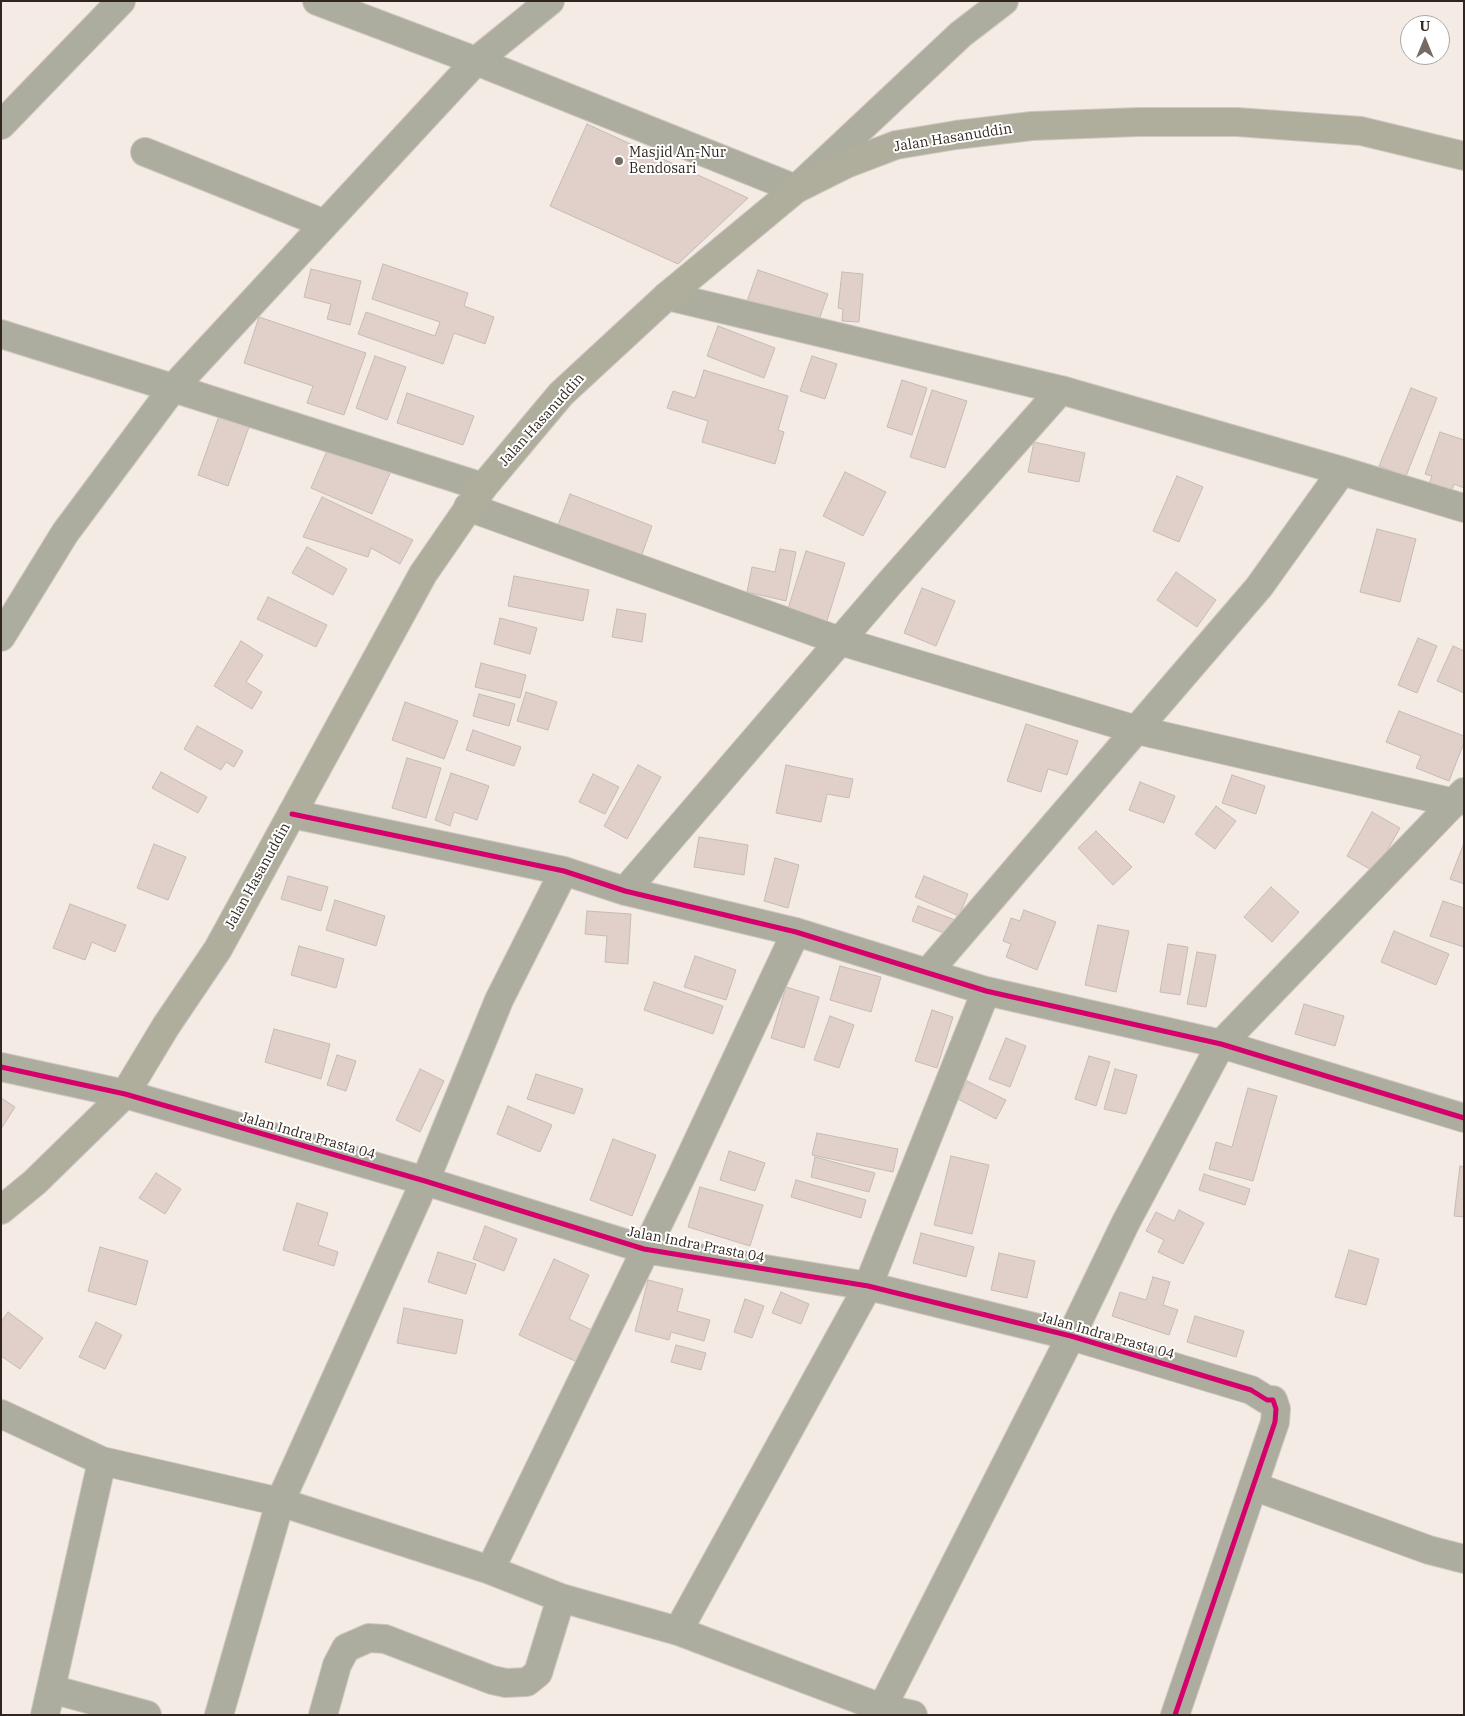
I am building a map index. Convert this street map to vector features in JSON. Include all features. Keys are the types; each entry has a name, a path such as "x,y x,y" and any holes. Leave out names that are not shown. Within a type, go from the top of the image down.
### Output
{"main road":[{"name":"Jalan Hasanuddin","path":"1,1210 35,1182 124,1094 166,1026 218,949 424,574 476,497 561,394 667,296 796,189 846,164 896,145 956,135 1032,126 1138,122 1237,122 1361,132 1464,156"}],"street":[{"path":"1,125 121,1"},
{"path":"317,1 476,61 796,189 961,34 1004,1"},
{"path":"1,638 65,533 173,388 476,61 550,1"},
{"path":"145,152 324,224"},
{"path":"667,296 1062,390 1342,470 1464,508"},
{"path":"1,334 173,388 476,497 840,641 1137,730 1459,797"},
{"path":"624,890 840,641 1062,390"},
{"path":"929,971 1259,587 1342,470"},
{"path":"882,1708 1071,1336 1126,1222 1221,1044 1459,797"},
{"path":"292,814 564,871 624,890 796,932 929,971 986,991 1221,1044 1464,1118"},
{"path":"219,1715 280,1502 424,1181 499,1000 564,871"},
{"path":"490,1570 644,1249 681,1177 796,932"},
{"path":"678,1631 868,1286 986,991"},
{"name":"Jalan Indra Prasta 04","path":"1,1067 124,1094 424,1181 644,1249 868,1286 1071,1336 1251,1390 1267,1400 1273,1400 1276,1408 1275,1422 1254,1486"},
{"path":"1,1414 102,1461 280,1502 490,1570 561,1598 678,1631 882,1708 913,1715"},
{"path":"45,1715 102,1461"},
{"path":"1175,1715 1254,1486 1429,1550 1464,1560"},
{"path":"323,1715 337,1664 346,1648 369,1638 385,1639 492,1680 506,1683 527,1682 538,1673 561,1598"},
{"path":"51,1689 147,1715"}],"building":[{"name":"Masjid An-Nur Bendosari","path":"587,124 748,198 678,264 550,206"},
{"path":"383,264 468,293 464,306 494,317 485,344 454,333 443,364 358,334 366,312 435,336 440,322 372,299"},
{"path":"311,269 361,281 350,325 327,319 331,304 304,297"},
{"path":"758,270 828,294 816,328 746,304"},
{"path":"842,272 863,274 859,322 842,321 843,309 838,308"},
{"path":"259,317 366,353 344,415 307,403 313,386 244,363"},
{"path":"718,326 775,348 764,378 707,356"},
{"path":"375,356 406,367 387,420 356,408"},
{"path":"812,356 837,364 825,399 800,391"},
{"path":"704,370 788,396 778,430 784,432 775,464 702,442 708,421 667,408 673,391 695,398"},
{"path":"902,380 927,388 912,435 887,427"},
{"path":"1411,388 1437,398 1406,476 1379,466"},
{"path":"932,390 967,401 945,468 910,457"},
{"path":"407,393 474,416 463,445 397,423"},
{"path":"219,416 249,427 228,486 198,475"},
{"path":"1440,432 1464,440 1464,488 1454,484 1451,492 1429,484 1432,476 1425,474"},
{"path":"1034,442 1085,453 1079,482 1028,472"},
{"path":"330,444 391,471 372,514 311,488"},
{"path":"845,472 886,492 863,536 823,516"},
{"path":"1177,476 1203,487 1179,542 1153,531"},
{"path":"570,494 652,526 641,557 558,525"},
{"path":"322,497 413,540 400,564 371,548 368,557 303,537"},
{"path":"1377,529 1416,539 1400,602 1360,592"},
{"path":"307,547 347,569 333,595 292,573"},
{"path":"780,549 796,552 786,601 747,592 752,567 775,572"},
{"path":"806,551 845,563 825,627 786,615"},
{"path":"1176,572 1216,600 1197,627 1157,600"},
{"path":"514,576 589,590 583,621 508,606"},
{"path":"922,588 955,601 936,646 904,633"},
{"path":"268,597 327,625 316,647 257,619"},
{"path":"617,609 646,614 642,642 612,637"},
{"path":"500,618 537,628 530,654 494,644"},
{"path":"1418,638 1437,646 1417,693 1398,685"},
{"path":"241,641 263,655 246,682 262,692 252,709 214,686"},
{"path":"1453,646 1464,651 1464,693 1437,681"},
{"path":"481,663 526,675 520,698 475,687"},
{"path":"526,692 557,702 548,730 517,721"},
{"path":"479,694 515,704 509,726 473,716"},
{"path":"405,702 458,721 444,759 392,740"},
{"path":"1399,711 1464,736 1464,743 1449,781 1416,768 1421,756 1386,742"},
{"path":"1026,724 1078,741 1067,775 1048,769 1041,792 1007,781"},
{"path":"197,726 243,751 234,767 226,762 221,770 184,749"},
{"path":"473,730 521,747 514,766 466,750"},
{"path":"407,758 441,768 426,818 392,808"},
{"path":"638,765 661,777 627,839 604,826"},
{"path":"786,765 853,779 849,798 827,794 821,822 776,813"},
{"path":"161,772 207,797 198,813 152,788"},
{"path":"451,773 489,786 477,820 454,812 450,826 435,820"},
{"path":"593,774 619,787 605,814 579,802"},
{"path":"1232,775 1265,786 1256,814 1222,803"},
{"path":"1140,782 1175,796 1164,823 1129,810"},
{"path":"1216,806 1236,821 1215,849 1195,834"},
{"path":"1372,812 1400,828 1375,872 1347,856"},
{"path":"1096,831 1132,867 1113,885 1078,848"},
{"path":"699,837 748,845 744,875 694,867"},
{"path":"1464,843 1464,884 1450,879"},
{"path":"154,844 186,857 168,900 137,888"},
{"path":"775,858 799,865 788,908 764,901"},
{"path":"288,876 328,887 321,911 281,899"},
{"path":"924,876 968,894 959,916 915,897"},
{"path":"1271,887 1299,912 1272,942 1244,917"},
{"path":"335,900 385,916 376,946 326,930"},
{"path":"1443,901 1464,908 1464,947 1430,936"},
{"path":"70,904 126,925 115,952 92,942 85,960 53,948"},
{"path":"918,906 958,921 952,936 912,921"},
{"path":"1024,910 1056,922 1037,970 1006,957 1011,944 1003,941 1011,918 1020,921"},
{"path":"587,911 631,914 628,964 605,962 607,936 585,934"},
{"path":"1098,925 1129,931 1116,992 1085,985"},
{"path":"1394,931 1449,954 1436,985 1381,962"},
{"path":"1168,944 1188,947 1180,995 1160,992"},
{"path":"299,946 344,959 336,988 291,975"},
{"path":"1197,952 1216,955 1206,1007 1187,1004"},
{"path":"695,956 736,970 726,1000 684,987"},
{"path":"840,966 881,977 871,1012 830,1000"},
{"path":"654,982 723,1006 713,1034 644,1010"},
{"path":"786,987 819,997 804,1048 771,1038"},
{"path":"1304,1004 1344,1016 1335,1046 1295,1034"},
{"path":"932,1010 953,1017 937,1068 915,1061"},
{"path":"830,1016 854,1025 839,1068 814,1060"},
{"path":"274,1029 330,1044 321,1079 265,1062"},
{"path":"1006,1038 1026,1046 1010,1087 989,1079"},
{"path":"337,1055 356,1061 346,1091 327,1085"},
{"path":"1089,1056 1110,1062 1096,1106 1075,1099"},
{"path":"420,1069 444,1081 420,1132 396,1120"},
{"path":"1115,1069 1137,1075 1126,1114 1104,1109"},
{"path":"536,1074 583,1089 574,1114 527,1099"},
{"path":"967,1081 1006,1100 996,1119 958,1099"},
{"path":"1248,1088 1277,1096 1253,1181 1209,1169 1216,1142 1232,1147"},
{"path":"1,1098 15,1107 1,1129"},
{"path":"508,1106 552,1125 540,1152 497,1134"},
{"path":"817,1133 898,1149 893,1172 812,1155"},
{"path":"613,1139 656,1155 632,1216 590,1200"},
{"path":"729,1151 765,1163 755,1191 720,1180"},
{"path":"951,1156 989,1165 972,1234 934,1225"},
{"path":"815,1157 875,1173 869,1192 811,1177"},
{"path":"1460,1166 1464,1167 1464,1217 1454,1216"},
{"path":"156,1173 181,1189 165,1214 139,1198"},
{"path":"1204,1174 1250,1189 1245,1205 1199,1190"},
{"path":"796,1180 866,1200 861,1218 791,1197"},
{"path":"700,1187 763,1205 750,1246 688,1227"},
{"path":"297,1203 328,1213 318,1245 338,1252 334,1266 283,1250"},
{"path":"1179,1210 1204,1223 1183,1264 1158,1252 1164,1240 1146,1231 1156,1212 1174,1221"},
{"path":"485,1226 517,1239 504,1271 473,1259"},
{"path":"921,1233 974,1247 966,1277 913,1263"},
{"path":"100,1247 148,1261 136,1305 88,1291"},
{"path":"1349,1250 1379,1259 1366,1305 1335,1297"},
{"path":"438,1252 476,1264 466,1294 428,1282"},
{"path":"999,1253 1035,1261 1027,1298 991,1290"},
{"path":"554,1259 589,1275 569,1319 592,1330 577,1362 519,1335"},
{"path":"1153,1277 1170,1282 1163,1305 1178,1310 1169,1335 1112,1316 1120,1292 1146,1300"},
{"path":"648,1280 683,1289 677,1311 710,1320 704,1341 671,1332 669,1340 635,1331"},
{"path":"781,1292 809,1304 801,1324 772,1313"},
{"path":"745,1299 764,1306 752,1338 734,1332"},
{"path":"404,1308 463,1320 456,1354 397,1343"},
{"path":"8,1312 43,1338 20,1369 1,1356 1,1322"},
{"path":"1195,1316 1244,1331 1236,1357 1187,1342"},
{"path":"96,1322 122,1335 105,1369 79,1357"},
{"path":"676,1345 706,1353 701,1370 671,1362"}],"cycle path":[{"path":"292,814 564,871 625,891 796,932 986,991 1221,1044 1464,1118"},
{"path":"1,1067 125,1094 425,1181 644,1249 868,1286 1071,1336 1251,1390 1267,1400 1273,1400 1276,1409 1275,1422 1175,1715"}],"place":[{"name":"Masjid An-Nur Bendosari","path":"619,161"}]}
